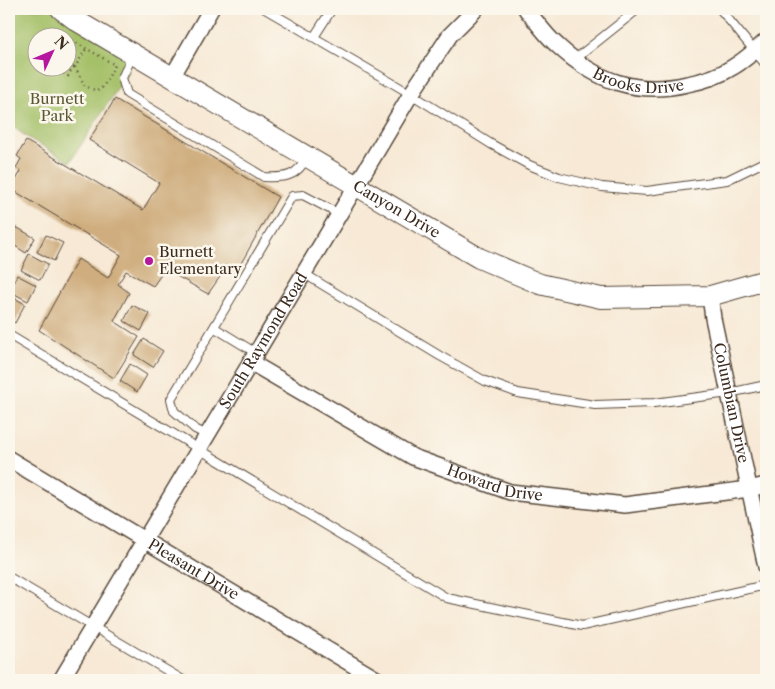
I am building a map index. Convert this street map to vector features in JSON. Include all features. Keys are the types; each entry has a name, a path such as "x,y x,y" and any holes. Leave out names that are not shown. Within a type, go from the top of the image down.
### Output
{"street":[{"path":"172,76 211,9"},
{"name":"South Raymond Road","path":"61,680 411,94 450,35 476,9"},
{"name":"Brooks Drive","path":"526,9 556,45 574,60 611,81 636,87 660,89 696,82 718,75 734,67 760,46"},
{"name":"Canyon Drive","path":"61,17 77,21 479,258 540,284 601,298 710,296 766,280"},
{"name":"Columbian Drive","path":"710,296 713,318 766,567"},
{"name":"Howard Drive","path":"253,358 413,457 510,492 625,505 750,489 766,485"},
{"name":"Pleasant Drive","path":"9,458 144,541 378,680"}],"lane":[{"path":"265,9 411,94 491,144 529,165 559,178 602,187 647,191 727,180 766,162"},
{"path":"314,37 332,9"},
{"path":"574,60 638,9"},
{"path":"720,9 760,46 766,65"},
{"path":"134,54 122,78 127,94 264,177 280,178 293,174 301,168 307,157"},
{"path":"207,435 195,429 174,411 172,400 292,196 302,195 339,214"},
{"path":"304,273 440,356 485,381 518,393 594,405 654,403 729,393 766,385"},
{"path":"215,328 253,358"},
{"path":"9,335 447,598 582,626 766,585"},
{"path":"9,577 183,680"}],"path":[{"path":"78,44 115,65 103,87 96,91 85,86 76,67 86,49"},
{"path":"78,61 86,49"}],"green space":[{"name":"Burnett Park","path":"9,9 63,9 125,56 129,71 70,162 27,137 9,124"}],"building":[{"path":"115,99 278,197 235,274 226,268 208,294 165,269 153,286 126,271 118,284 129,293 114,321 139,337 114,378 39,330 78,259 108,278 121,255 11,189 21,171 16,168 21,159 17,156 26,141 143,210 159,183 89,140"},
{"path":"9,217 15,221 9,232"},
{"path":"16,227 35,238 26,253 9,242"},
{"path":"46,235 63,243 54,261 37,252"},
{"path":"29,254 48,264 40,280 21,270"},
{"path":"17,275 36,285 28,301 9,291"},
{"path":"9,295 25,304 15,323 9,319"},
{"path":"132,305 150,314 141,331 124,321"},
{"path":"144,339 163,351 153,367 134,355"},
{"path":"130,364 147,375 137,392 120,381"}],"place":[{"name":"Burnett Elementary","path":"149,261"}]}
